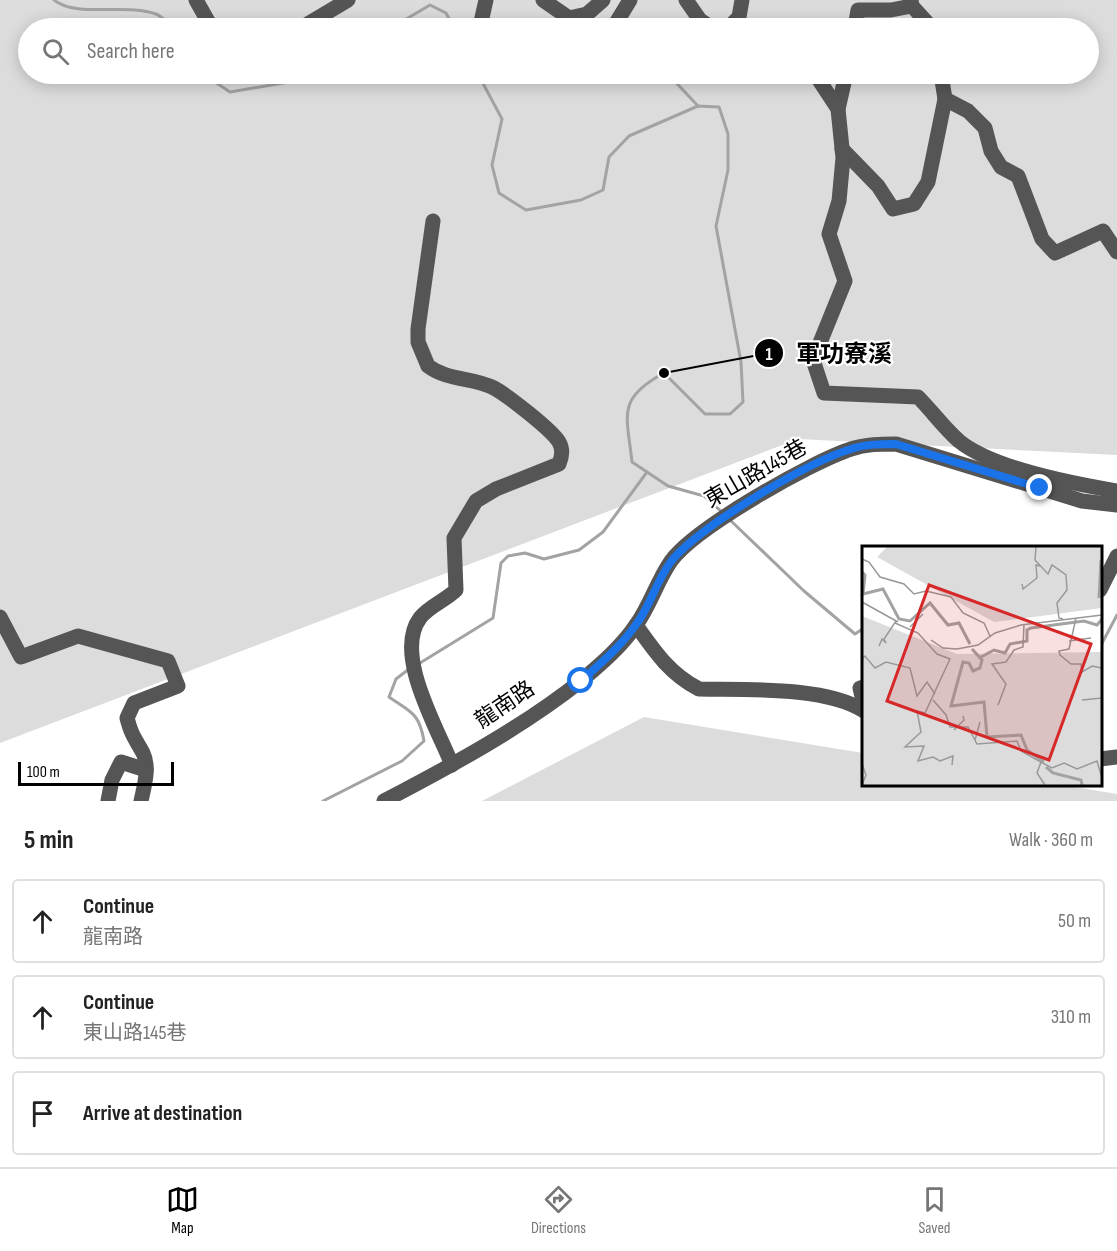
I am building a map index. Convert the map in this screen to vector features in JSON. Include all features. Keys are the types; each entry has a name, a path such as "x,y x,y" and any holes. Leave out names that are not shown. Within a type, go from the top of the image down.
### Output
{"street":[{"path":"196,0 206,18"},
{"path":"318,18 348,0"},
{"path":"481,18 486,0"},
{"path":"543,0 569,18 587,14 603,0"},
{"path":"619,18 630,0"},
{"path":"686,0 699,18"},
{"path":"738,18 742,0"},
{"path":"857,18 858,10 891,10 912,3 924,18"},
{"path":"822,84 838,109"},
{"path":"844,84 838,109 842,149 839,201 829,234 844,281 813,360 824,393 918,397 960,442 1001,462 1082,485 1117,491"},
{"path":"842,149 878,186 893,209 914,204 928,182 945,99 943,84"},
{"path":"945,99 968,111 985,128 991,151 1000,167 1018,177 1042,239 1055,253 1102,231 1117,252"},
{"path":"433,221 418,329 418,342 428,366 456,379 493,387 527,412 558,442 562,456 559,464 496,489 476,501 454,538 456,590 421,615 411,632 421,694 452,765"},
{"name":"東山路145巷","path":"636,625 671,562 703,530 807,469 851,449 874,444 896,444 1082,501 1117,505"},
{"path":"1102,588 1117,556"},
{"path":"0,617 21,657 78,636 168,661 178,686 134,703 126,718 132,740 144,754 146,771 141,801"},
{"path":"636,625 666,666 681,680 699,689 825,695 853,703 862,710"},
{"name":"龍南路","path":"384,801 452,765 581,681 611,654 636,625"},
{"path":"1102,759 1117,757"},
{"path":"108,801 112,780 121,762 146,771"}],"shaded area":[{"path":"0,0 1117,0 1117,455 798,439 0,743"},
{"path":"644,717 862,753 862,786 1069,786 1117,794 1117,801 482,801"}],"waterway":[{"path":"54,0 75,8 144,11 163,18"},
{"path":"408,18 430,5 446,13 449,18"},
{"path":"218,84 230,92 277,84"},
{"path":"483,84 502,119 492,165 499,193 526,210 581,200 603,190 609,157 629,136 698,106 719,107 728,134 728,170 716,226 741,362 743,402 730,414 705,414 664,373 638,391 631,400 627,420 632,462 668,486 704,496 723,513"},
{"path":"677,84 698,106"},
{"path":"420,663 493,618 501,563 508,556 525,553 544,559 579,550 603,532 647,472"},
{"path":"730,520 804,591 855,634 862,629"},
{"path":"1102,643 1117,615"},
{"path":"323,801 402,761 424,741 416,718 389,697 396,679 409,669"}],"place":[{"name":"軍功寮溪","path":"664,373"}],"route":[{"path":"581,681 611,654 636,625 671,562 686,544 703,530 807,469 851,449 874,444 896,444 1040,488"}]}
